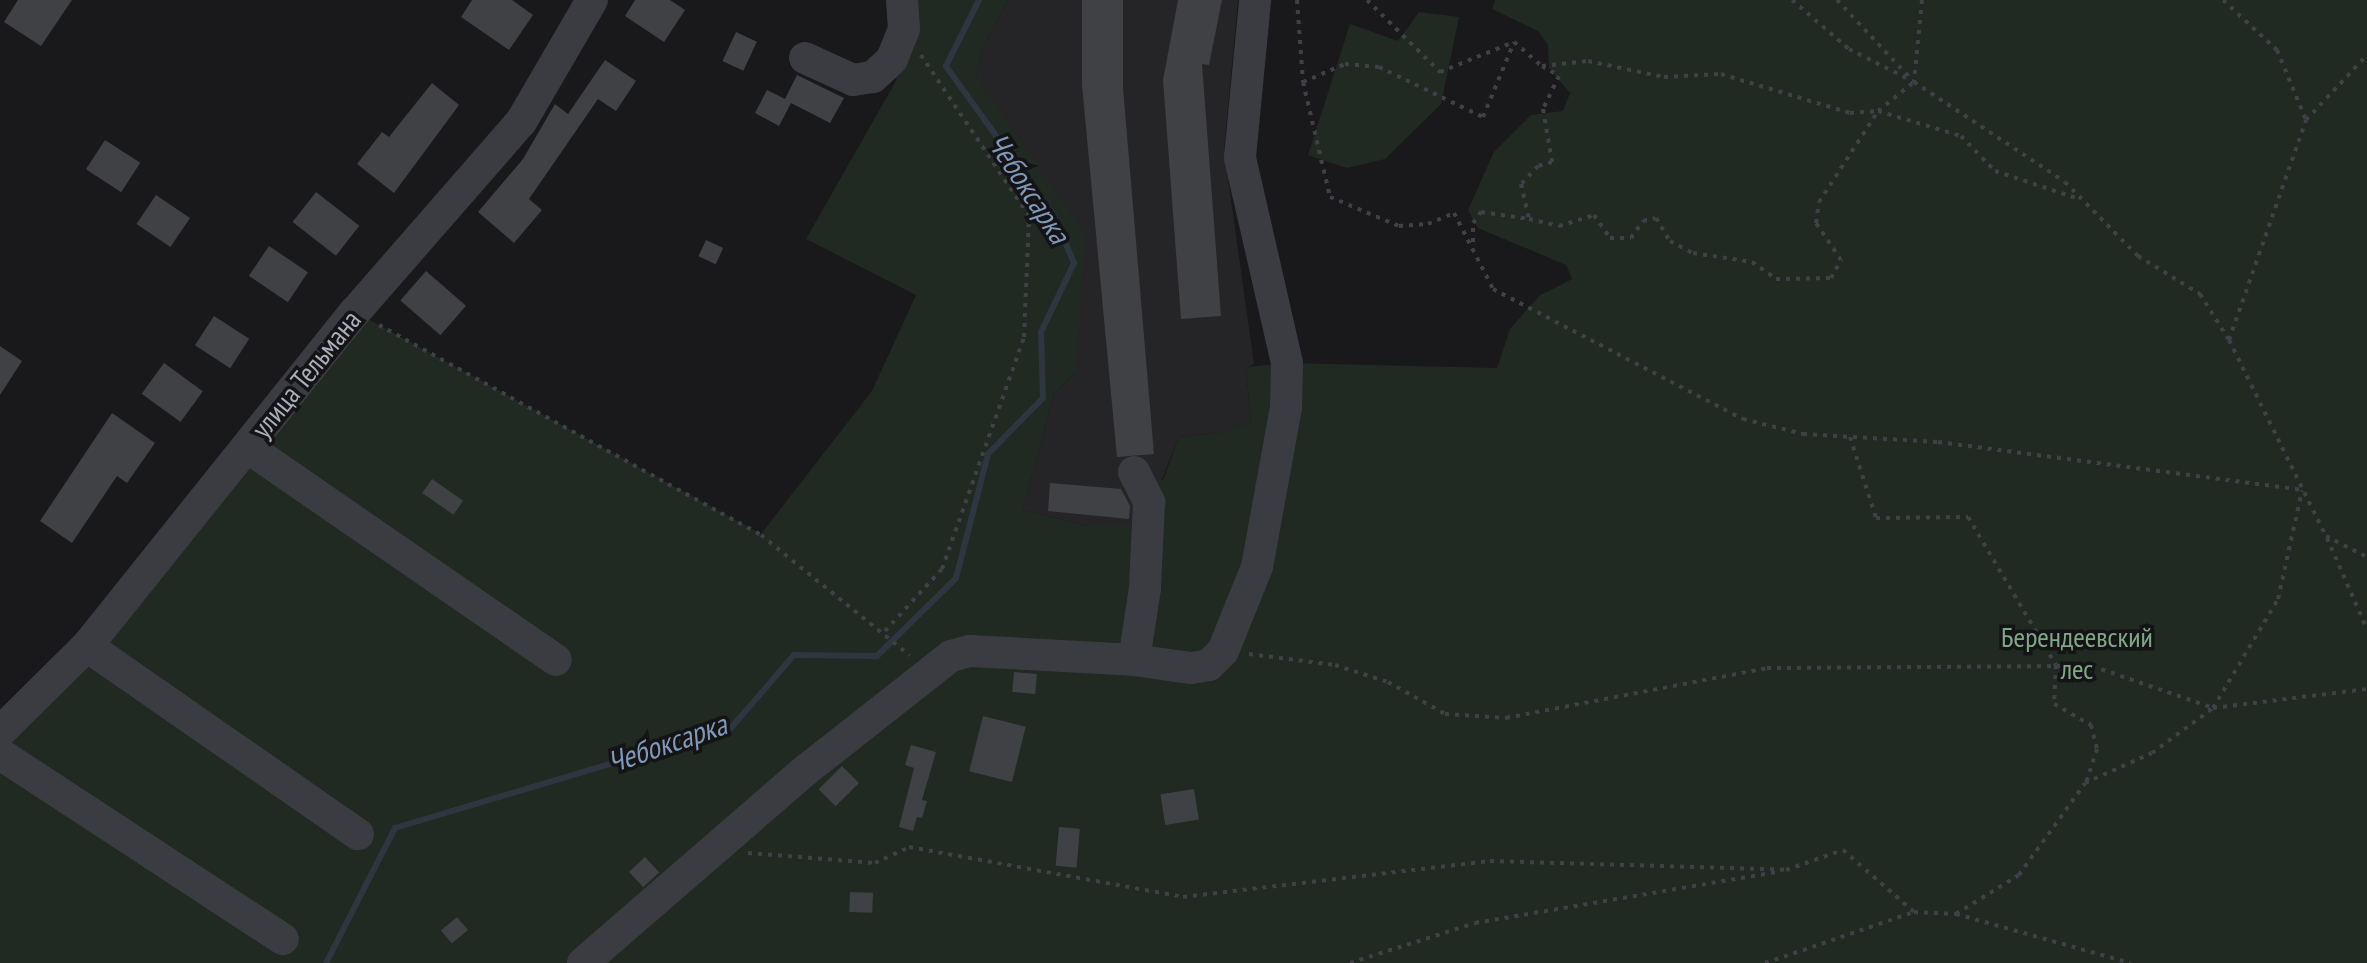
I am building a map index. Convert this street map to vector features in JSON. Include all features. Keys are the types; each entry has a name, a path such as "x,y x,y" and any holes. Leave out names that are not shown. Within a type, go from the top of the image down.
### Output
{"street":[{"name":"улица Тельмана","path":"0,732 87,646 355,312 521,122 592,0"},
{"path":"583,963 806,770 951,656 970,651 1134,660 1191,668 1209,665 1223,651 1257,567 1286,408 1287,363 1240,157 1255,0"},
{"path":"805,58 853,80 873,77 892,59 903,14"},
{"path":"247,447 556,660"},
{"path":"1134,472 1149,502 1145,588 1134,660"},
{"path":"87,646 358,834"},
{"path":"0,754 283,939"}],"path":[{"path":"1297,0 1303,82 1330,197 1399,226 1428,224 1454,213 1473,243 1493,289 1743,419 1803,434 1938,442 2303,490"},
{"path":"1367,0 1440,72 1514,42"},
{"path":"1792,0 1849,49 1914,82 2065,182 2138,256 2200,294 2229,340 2326,536 2367,629"},
{"path":"1837,0 1914,82"},
{"path":"1473,243 1473,223 1481,212 1559,226 1594,215 1610,238 1631,238 1643,221 1656,218 1670,241 1693,253 1752,262 1776,279 1831,278 1841,260 1816,223 1819,202 1847,150 1878,111 1914,82 1922,0"},
{"path":"2223,0 2277,50 2306,120"},
{"path":"885,631 942,569 1019,351 1029,216 903,14"},
{"path":"1303,82 1345,64 1379,67 1483,117 1514,42"},
{"path":"1514,42 1559,76 1543,109 1552,162 1538,166 1521,184 1529,219"},
{"path":"2229,340 2306,120 2367,55"},
{"path":"1542,66 1588,61 1664,77 1721,74 1850,113 1878,111 1961,136 1995,171 2079,199"},
{"path":"355,312 761,535 904,647"},
{"path":"1850,437 1876,518 1968,517 2056,665 2054,704 2091,725 2097,749 2085,783 2019,875 1956,914"},
{"path":"2085,783 2152,753 2213,708 2278,599 2303,490"},
{"path":"2326,536 2367,557"},
{"path":"1223,651 1335,665 1388,682 1445,714 1506,718 1767,668 2092,666 2213,708 2367,689"},
{"path":"717,848 875,863 909,847 1183,897 1490,861 1786,870"},
{"path":"1350,963 1475,923 1786,870 1843,850 1914,912"},
{"path":"1765,963 1914,912 1956,914 2130,963"}],"shaded area":[{"path":"1008,0 1238,0 1224,150 1254,364 1246,368 1251,422 1218,433 1179,437 1143,526 1088,526 1023,510 1054,393 1075,373 976,76 983,47"}],"green space":[{"name":"Берендеевский лес","path":"904,0 1008,0 983,47 976,76 1086,235 1075,373 1054,393 1023,510 1088,526 1142,526 1144,486 1163,480 1179,437 1218,433 1251,422 1246,367 1287,363 1497,368 1510,329 1539,296 1572,279 1566,265 1478,228 1468,210 1494,152 1531,115 1563,111 1570,93 1549,68 1548,45 1538,31 1492,9 1495,0 2367,0 2367,963 0,963 0,732 355,312 761,534 872,391 916,295 806,239 896,81"},
{"path":"1419,12 1459,17 1441,104 1385,159 1347,168 1308,155 1350,24 1398,41"}],"building":[{"path":"18,0 72,0 41,46 4,22"},
{"path":"472,0 512,0 533,15 509,50 461,17"},
{"path":"635,0 670,0 685,10 664,42 625,16"},
{"path":"1082,0 1123,0 1123,88 1154,454 1117,457 1082,85"},
{"path":"1178,0 1222,0 1209,65 1202,64 1221,316 1181,319 1163,80"},
{"path":"736,32 757,42 743,71 722,61"},
{"path":"605,60 636,81 616,111 598,99 529,199 542,210 514,243 478,212 523,159 555,104 568,114"},
{"path":"797,75 844,98 830,123 791,103 779,126 755,113 767,90 785,99"},
{"path":"432,83 459,105 394,193 357,164 382,132 389,137"},
{"path":"105,140 140,163 121,192 86,169"},
{"path":"316,192 359,226 336,256 293,222"},
{"path":"156,195 190,218 170,247 136,224"},
{"path":"706,240 723,248 716,264 698,256"},
{"path":"269,246 308,272 288,302 249,276"},
{"path":"426,271 466,306 440,335 400,300"},
{"path":"214,316 249,339 230,368 195,345"},
{"path":"0,346 22,361 0,395"},
{"path":"164,363 203,391 180,422 142,394"},
{"path":"112,413 155,443 127,483 117,476 72,543 40,521"},
{"path":"432,479 463,501 453,515 422,493"},
{"path":"1050,483 1121,489 1130,506 1129,519 1048,511"},
{"path":"1014,672 1037,674 1035,694 1012,692"},
{"path":"983,716 1026,727 1012,782 969,771"},
{"path":"911,745 936,752 922,800 927,801 922,818 917,817 913,831 899,827 914,768 905,765"},
{"path":"842,766 859,783 836,806 819,789"},
{"path":"1194,789 1199,820 1165,825 1160,794"},
{"path":"1059,827 1080,829 1077,868 1056,866"},
{"path":"645,857 659,872 643,887 629,872"},
{"path":"850,892 873,893 872,913 849,912"},
{"path":"457,917 468,930 452,944 441,930"}],"waterway":[{"name":"Чебоксарка","path":"326,963 395,828 731,728 794,655 877,656 956,578 988,454 1043,398 1041,332 1074,263 1054,216 946,66 979,0"}]}
